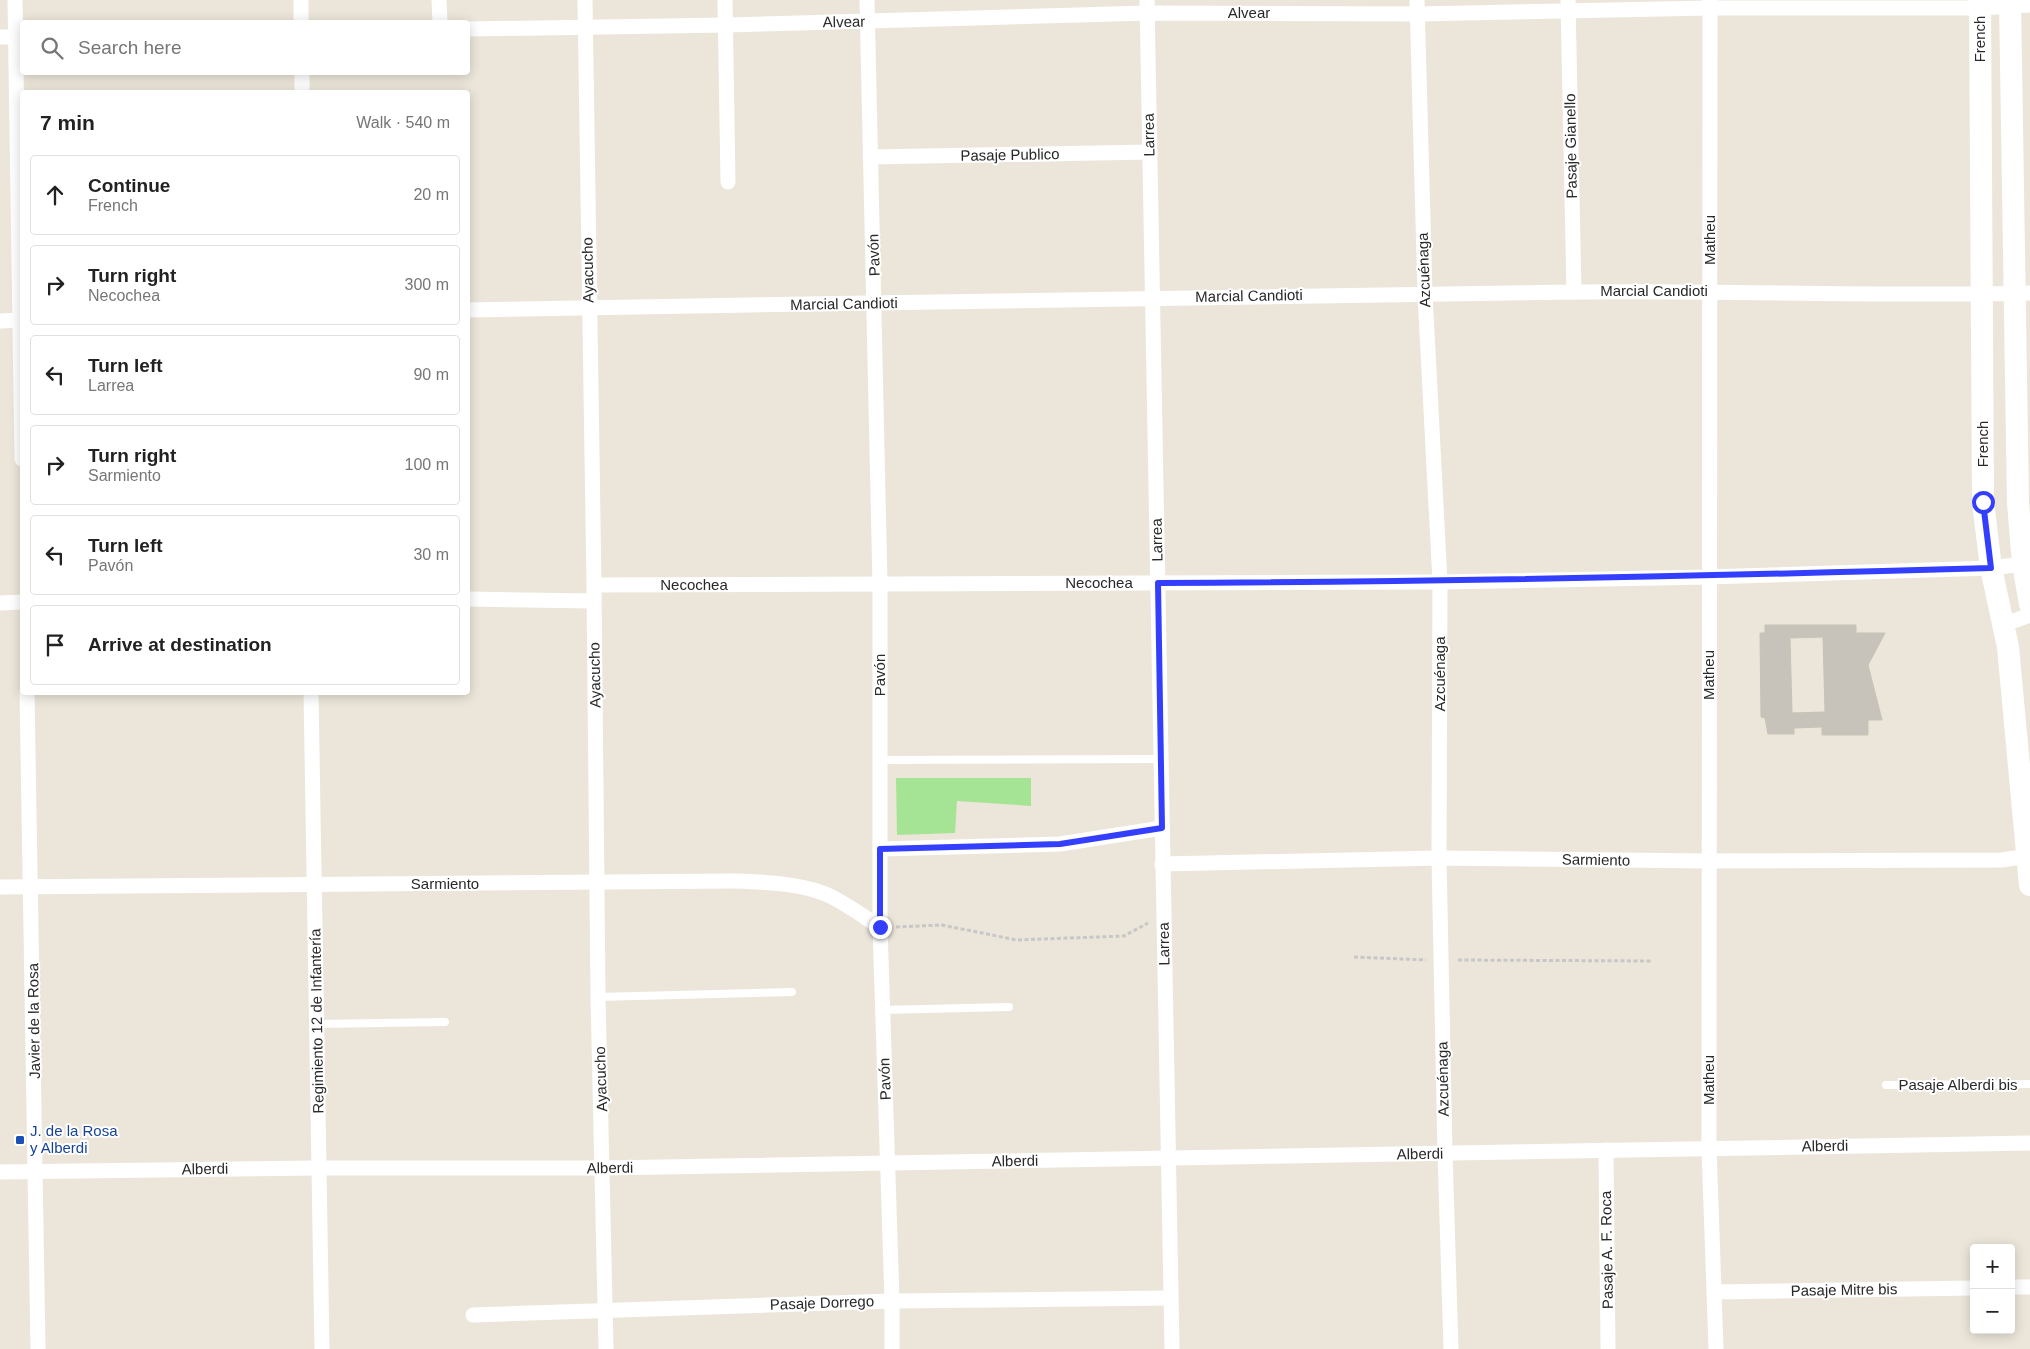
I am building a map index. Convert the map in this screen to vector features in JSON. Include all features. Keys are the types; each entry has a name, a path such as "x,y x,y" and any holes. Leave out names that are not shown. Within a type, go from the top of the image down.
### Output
{"main road":[{"name":"French","path":"2017,3 2022,293 2018,503 2023,564 2030,604"},
{"name":"French","path":"1980,4 1983,502 1991,568 2004,624 2029,856 2030,885"}],"street":[{"path":"15,0 19,37 20,178"},
{"path":"301,0 301,20"},
{"path":"439,0 440,20"},
{"name":"Ayacucho","path":"585,0 598,997 606,1349"},
{"path":"725,0 728,182"},
{"name":"Pavón","path":"867,0 880,584 880,927 892,1349"},
{"name":"Alvear","path":"470,29 867,22 1147,7 2017,3"},
{"name":"Matheu","path":"1710,4 1709,1148 1716,1349"},
{"name":"Pasaje Gianello","path":"1568,5 1574,292"},
{"name":"Larrea","path":"1147,7 1172,1349"},
{"name":"Azcuénaga","path":"1417,7 1425,294 1440,582 1439,858 1451,1349"},
{"path":"0,37 19,37"},
{"path":"302,75 302,90"},
{"name":"Pasaje Publico","path":"870,157 1150,152"},
{"name":"Marcial Candioti","path":"470,310 1152,297 1574,292 2022,293"},
{"path":"0,321 20,320"},
{"name":"Necochea","path":"594,585 1440,582 1708,577 1991,568 2023,564"},
{"path":"470,599 594,601"},
{"path":"0,603 20,602"},
{"path":"2004,624 2030,615"},
{"name":"Javier de la Rosa","path":"28,695 38,1349"},
{"name":"Regimiento 12 de Infantería","path":"311,695 322,1349"},
{"path":"880,849 1060,844 1162,828"},
{"name":"Sarmiento","path":"1162,864 1439,858 1709,861 2001,860 2029,856"},
{"name":"Sarmiento","path":"0,887 734,881 798,886 825,893 880,927"},
{"name":"Alberdi","path":"0,1172 320,1168 603,1168 2030,1142"},
{"name":"Pasaje A. F. Roca","path":"1606,1150 1608,1349"},
{"path":"2015,1287 2030,1287"},
{"name":"Pasaje Mitre bis","path":"1714,1292 1970,1288"},
{"name":"Pasaje Dorrego","path":"474,1315 892,1301 1171,1298"}],"lane":[{"path":"880,760 1160,759"},
{"path":"598,997 792,992"},
{"path":"883,1010 1010,1007"},
{"path":"318,1024 445,1022"},
{"name":"Pasaje Alberdi bis","path":"1886,1085 2030,1084"}],"path":[{"path":"880,927 942,925 1017,940 1124,936 1164,915"},
{"path":"1354,957 1441,960 1653,961"}],"green space":[{"path":"896,778 1031,778 1031,806 957,801 955,833 897,835"}],"building":[{"path":"1765,625 1856,625 1856,633 1885,633 1868,665 1882,720 1868,720 1868,735 1822,735 1822,727 1794,728 1794,734 1768,734 1765,718 1761,717 1760,633 1765,633","holes":["1823,637 1825,712 1792,713 1790,638"]}],"place":[{"name":"J. de la Rosa y Alberdi","path":"20,1140"}],"route":[{"path":"880,927 880,849 1060,844 1162,828 1158,583 1440,582 1708,577 1991,568 1983,502"}]}
